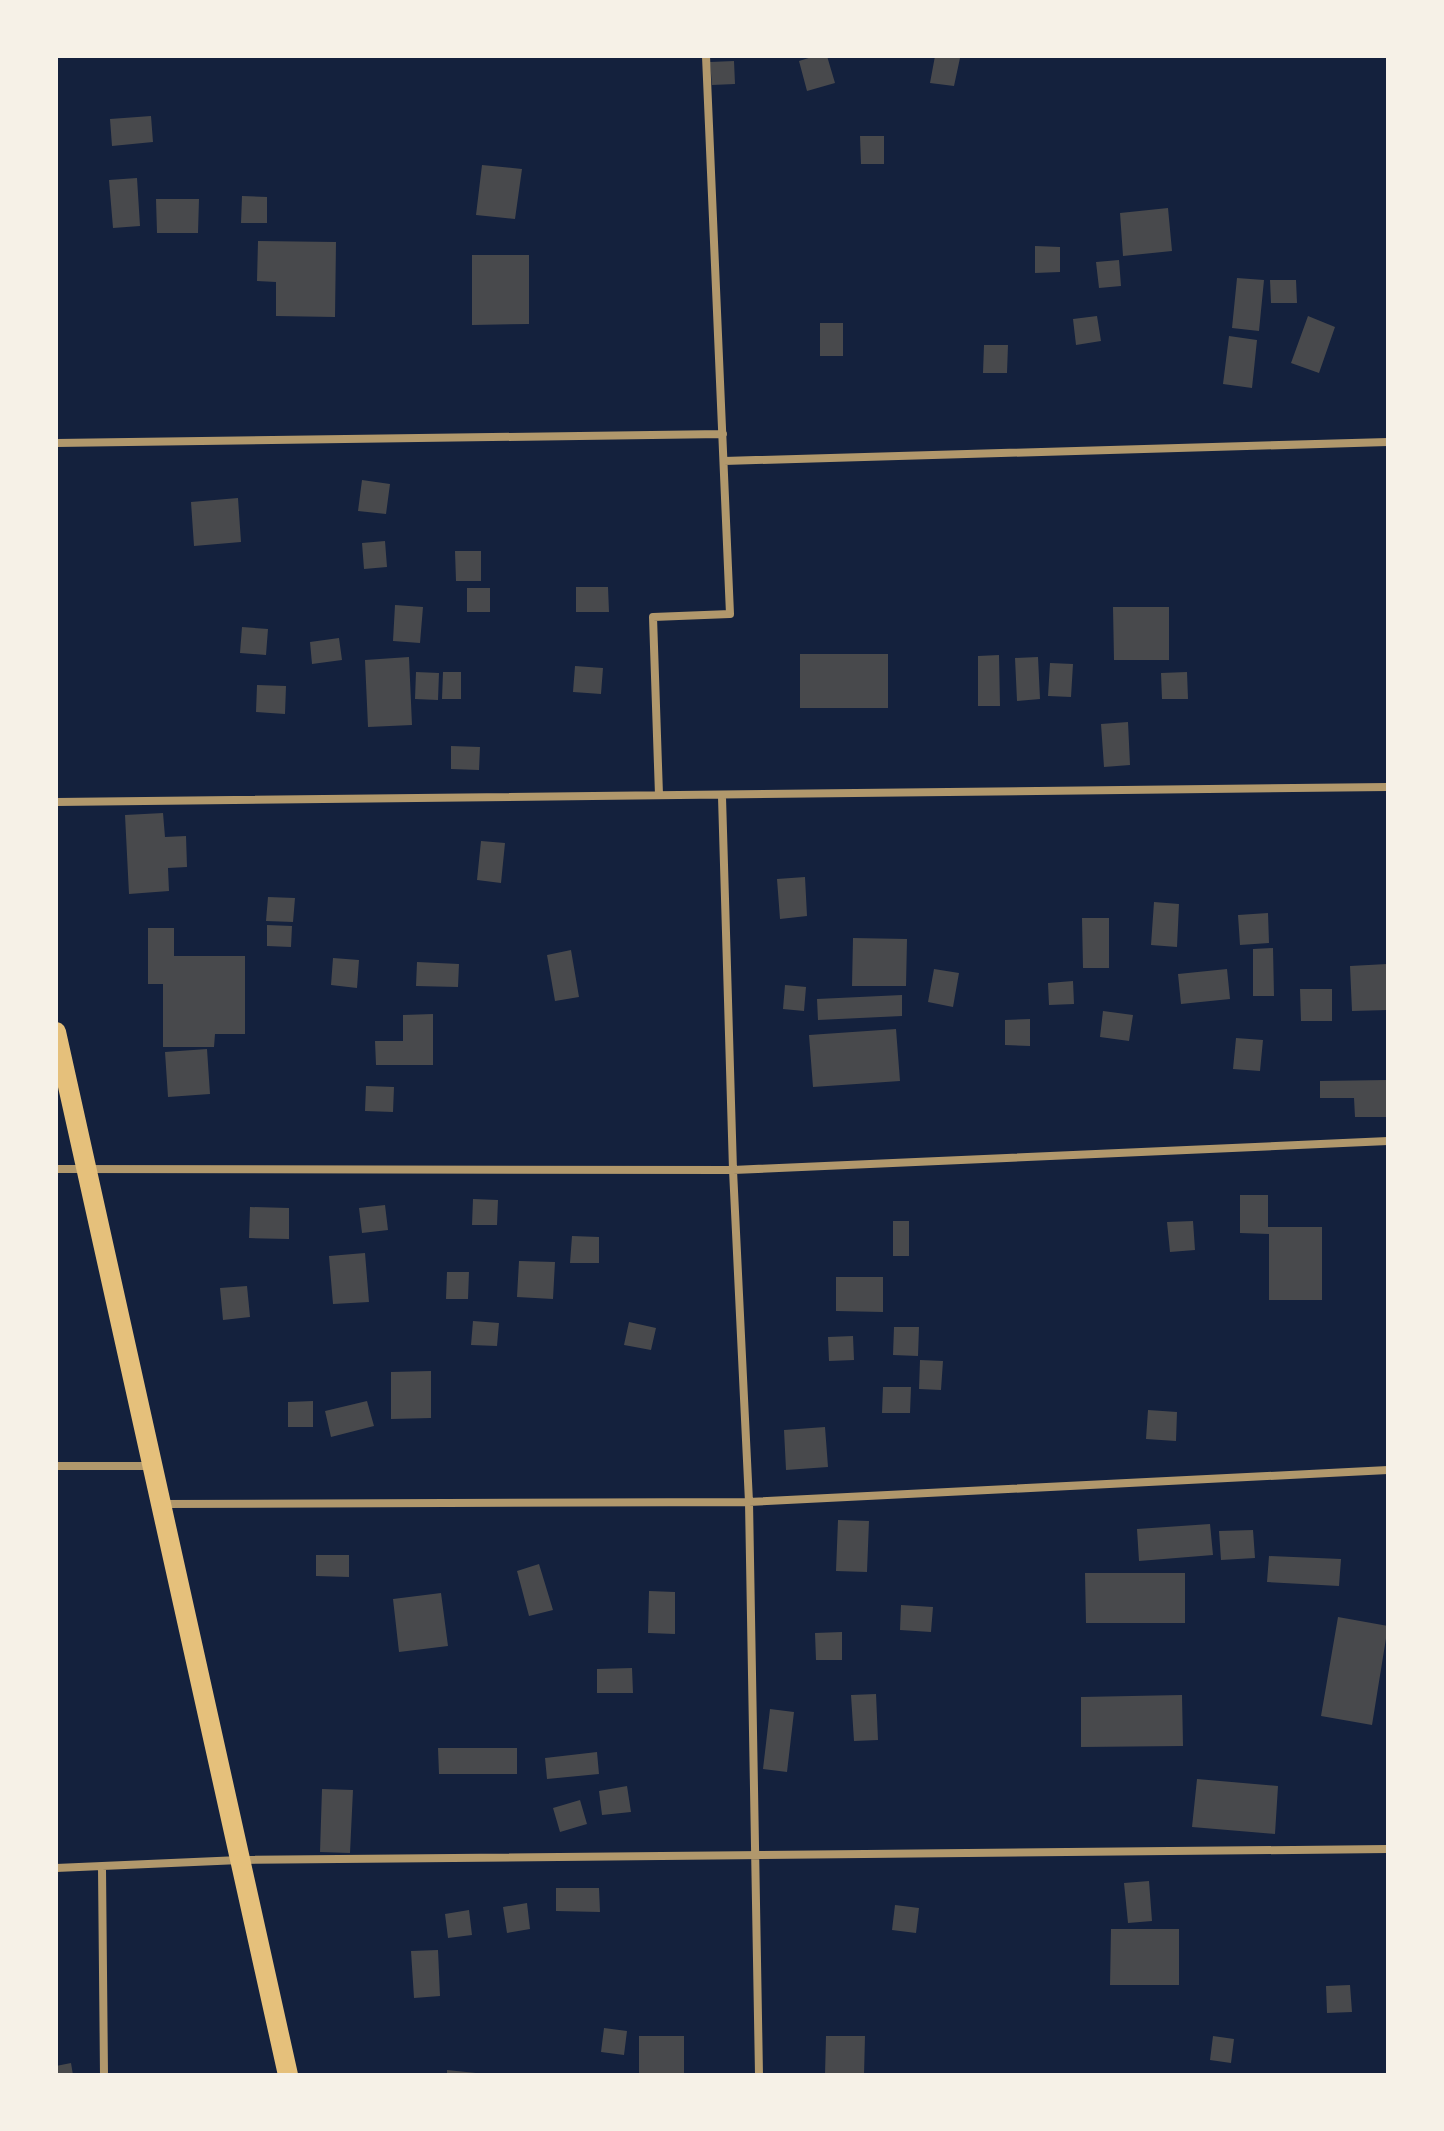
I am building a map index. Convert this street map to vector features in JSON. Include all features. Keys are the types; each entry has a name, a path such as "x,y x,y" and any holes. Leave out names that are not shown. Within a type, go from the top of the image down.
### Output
{"main road":[{"path":"56,1032 288,2075"}],"street":[{"path":"659,795 653,617 730,614 706,56"},
{"path":"56,443 723,434"},
{"path":"724,461 1388,442"},
{"path":"56,802 659,795 722,797 1388,787"},
{"path":"722,797 733,1170 749,1502 759,2075"},
{"path":"56,1169 733,1170 1388,1141"},
{"path":"56,1466 152,1466"},
{"path":"160,1504 749,1502 1388,1470"},
{"path":"56,1868 240,1860 1388,1849"},
{"path":"102,1868 104,2075"}],"building":[{"path":"827,56 835,83 807,91 799,61"},
{"path":"935,56 960,58 954,86 930,83"},
{"path":"734,61 735,84 712,85 710,62"},
{"path":"151,116 153,142 112,146 110,119"},
{"path":"860,136 884,136 884,164 861,164"},
{"path":"482,165 522,169 515,219 476,215"},
{"path":"137,178 140,226 113,228 109,180"},
{"path":"242,196 267,197 267,223 241,223"},
{"path":"156,199 199,199 198,233 157,233"},
{"path":"1168,208 1172,251 1123,256 1120,213"},
{"path":"258,241 336,242 335,317 276,316 276,282 257,281"},
{"path":"1035,246 1060,247 1060,272 1035,273"},
{"path":"472,255 529,255 529,324 472,325"},
{"path":"1119,260 1121,286 1099,288 1096,262"},
{"path":"1237,278 1264,280 1259,331 1232,328"},
{"path":"1270,280 1296,280 1297,303 1271,303"},
{"path":"1097,316 1101,341 1076,345 1073,319"},
{"path":"1308,316 1335,327 1319,373 1291,363"},
{"path":"820,323 843,323 843,356 820,356"},
{"path":"1229,336 1257,340 1252,388 1223,384"},
{"path":"984,345 1008,345 1007,373 983,373"},
{"path":"362,480 390,484 386,514 358,511"},
{"path":"238,498 241,542 194,546 191,502"},
{"path":"385,541 387,567 364,569 362,543"},
{"path":"455,551 481,551 481,581 456,581"},
{"path":"576,587 608,587 609,612 576,612"},
{"path":"467,588 490,588 490,612 467,612"},
{"path":"395,605 423,607 420,643 393,641"},
{"path":"1113,607 1169,607 1169,660 1114,660"},
{"path":"242,627 268,629 266,655 240,653"},
{"path":"339,638 342,660 312,664 310,642"},
{"path":"800,654 888,654 888,708 800,708"},
{"path":"999,655 1000,706 978,706 978,656"},
{"path":"409,657 412,725 368,727 365,660"},
{"path":"1038,657 1040,699 1017,701 1015,658"},
{"path":"1050,663 1073,664 1071,697 1048,696"},
{"path":"575,666 603,668 601,694 573,692"},
{"path":"416,672 439,673 438,700 415,699"},
{"path":"443,672 461,672 461,699 442,699"},
{"path":"1187,672 1188,699 1162,699 1161,673"},
{"path":"257,685 286,686 285,714 256,712"},
{"path":"1128,722 1130,765 1104,767 1101,724"},
{"path":"451,746 480,747 479,770 451,769"},
{"path":"163,813 165,837 186,836 187,867 168,868 169,891 129,894 125,815"},
{"path":"481,841 505,843 501,883 477,880"},
{"path":"805,877 807,916 780,919 777,879"},
{"path":"268,897 295,898 293,922 266,921"},
{"path":"1154,902 1179,904 1177,947 1151,945"},
{"path":"1268,913 1269,943 1240,945 1238,915"},
{"path":"1082,918 1109,918 1109,968 1083,968"},
{"path":"267,925 292,926 291,947 267,946"},
{"path":"148,928 174,928 174,956 245,956 245,1034 215,1034 214,1047 163,1047 163,984 148,984"},
{"path":"853,938 907,939 906,986 852,986"},
{"path":"1273,948 1274,996 1253,996 1253,949"},
{"path":"571,950 579,997 555,1001 547,955"},
{"path":"333,958 359,960 357,988 331,985"},
{"path":"417,962 459,964 458,987 416,986"},
{"path":"1387,964 1388,1010 1352,1011 1350,966"},
{"path":"934,969 959,973 953,1007 928,1002"},
{"path":"1227,969 1230,999 1181,1004 1178,974"},
{"path":"1073,981 1074,1004 1049,1005 1048,983"},
{"path":"785,985 806,987 804,1011 783,1009"},
{"path":"1300,989 1332,989 1332,1021 1301,1021"},
{"path":"902,995 902,1016 818,1020 817,999"},
{"path":"1103,1011 1133,1015 1129,1041 1100,1037"},
{"path":"433,1014 433,1065 376,1065 375,1041 403,1041 403,1015"},
{"path":"1030,1019 1030,1046 1005,1045 1005,1020"},
{"path":"896,1029 900,1081 813,1087 809,1035"},
{"path":"1236,1038 1263,1040 1260,1071 1233,1069"},
{"path":"207,1049 210,1094 168,1097 165,1052"},
{"path":"1387,1080 1387,1117 1355,1117 1354,1098 1320,1098 1320,1081"},
{"path":"366,1086 394,1087 393,1112 365,1111"},
{"path":"1240,1195 1268,1195 1268,1227 1322,1227 1322,1300 1269,1300 1269,1234 1240,1233"},
{"path":"473,1199 498,1200 497,1225 472,1225"},
{"path":"385,1205 388,1230 362,1233 359,1208"},
{"path":"250,1207 289,1208 289,1239 249,1238"},
{"path":"893,1221 909,1221 909,1256 893,1256"},
{"path":"1193,1221 1195,1250 1170,1252 1167,1222"},
{"path":"572,1236 599,1237 599,1263 570,1263"},
{"path":"365,1253 369,1302 333,1304 329,1256"},
{"path":"519,1261 555,1262 553,1299 517,1297"},
{"path":"447,1272 469,1272 468,1299 446,1299"},
{"path":"836,1277 883,1277 883,1312 836,1311"},
{"path":"247,1286 250,1317 223,1320 220,1288"},
{"path":"473,1321 499,1323 497,1346 471,1345"},
{"path":"629,1322 656,1328 651,1350 624,1345"},
{"path":"894,1327 919,1327 918,1356 893,1355"},
{"path":"853,1336 854,1360 829,1361 828,1337"},
{"path":"920,1360 943,1361 941,1390 919,1389"},
{"path":"431,1371 431,1418 391,1419 391,1372"},
{"path":"883,1387 911,1387 910,1413 882,1413"},
{"path":"313,1401 313,1427 288,1427 288,1402"},
{"path":"367,1401 374,1426 331,1437 325,1411"},
{"path":"1148,1410 1177,1412 1176,1441 1146,1439"},
{"path":"825,1427 828,1467 786,1470 784,1430"},
{"path":"838,1520 869,1521 867,1572 836,1571"},
{"path":"1210,1524 1213,1555 1139,1561 1137,1529"},
{"path":"1253,1530 1255,1558 1221,1560 1219,1531"},
{"path":"316,1555 349,1555 349,1577 316,1576"},
{"path":"1269,1556 1341,1559 1339,1586 1267,1582"},
{"path":"539,1564 553,1610 529,1616 517,1571"},
{"path":"1085,1573 1185,1573 1185,1623 1086,1623"},
{"path":"649,1591 675,1592 675,1634 648,1633"},
{"path":"441,1593 448,1646 399,1652 393,1599"},
{"path":"901,1605 933,1607 931,1632 900,1630"},
{"path":"1338,1617 1388,1626 1372,1725 1321,1716"},
{"path":"842,1632 842,1660 816,1660 815,1633"},
{"path":"632,1668 633,1693 597,1693 597,1669"},
{"path":"876,1694 878,1740 854,1741 851,1695"},
{"path":"1182,1695 1183,1746 1081,1747 1081,1697"},
{"path":"770,1709 794,1712 787,1772 763,1769"},
{"path":"438,1748 517,1748 517,1774 439,1774"},
{"path":"597,1752 599,1774 547,1779 545,1758"},
{"path":"1197,1779 1278,1786 1275,1834 1192,1827"},
{"path":"627,1786 631,1812 602,1815 599,1791"},
{"path":"322,1789 353,1790 350,1853 320,1852"},
{"path":"580,1800 587,1824 560,1832 553,1808"},
{"path":"1149,1881 1152,1921 1128,1923 1124,1883"},
{"path":"556,1888 599,1888 600,1912 556,1911"},
{"path":"527,1903 530,1929 507,1933 503,1907"},
{"path":"895,1905 919,1908 916,1933 892,1930"},
{"path":"469,1910 472,1935 448,1938 445,1914"},
{"path":"1111,1929 1179,1929 1179,1985 1110,1985"},
{"path":"438,1950 440,1996 414,1998 411,1951"},
{"path":"1350,1985 1352,2012 1327,2013 1326,1986"},
{"path":"604,2028 627,2031 624,2055 601,2052"},
{"path":"639,2036 684,2036 684,2075 639,2075"},
{"path":"826,2036 865,2036 864,2075 825,2075"},
{"path":"1213,2036 1234,2039 1231,2063 1210,2060"},
{"path":"71,2063 73,2075 56,2075 56,2066"},
{"path":"447,2070 476,2073 476,2075 447,2075"}]}
